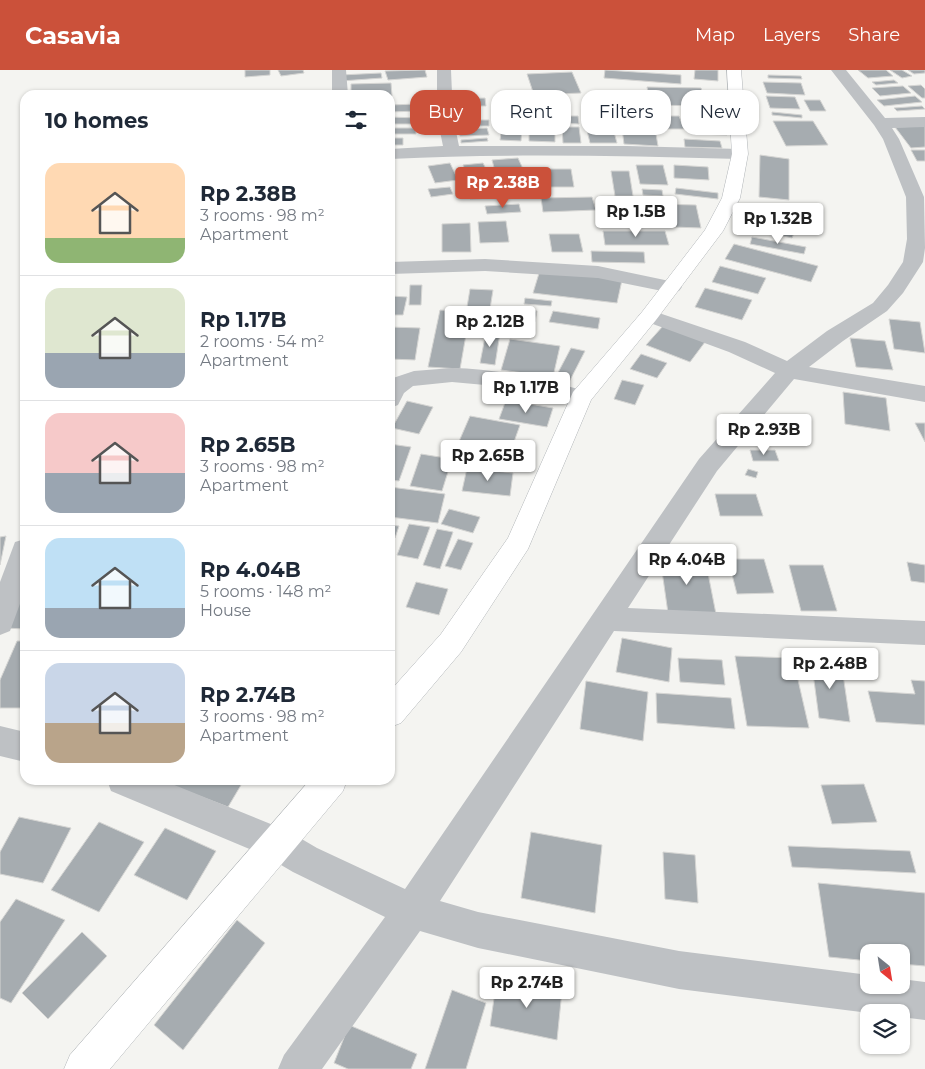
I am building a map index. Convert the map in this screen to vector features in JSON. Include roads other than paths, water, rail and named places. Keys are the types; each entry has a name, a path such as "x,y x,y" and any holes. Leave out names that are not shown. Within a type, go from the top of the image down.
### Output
{"main road":[{"path":"395,707 451,643 519,542 581,397 649,316 714,231 731,198 740,154 734,70"},
{"path":"84,1069 290,852 328,785"}],"street":[{"path":"339,70 340,90"},
{"path":"444,70 445,117 452,150"},
{"path":"298,1069 401,905 606,619 708,465 780,367 835,336 880,307 896,290 913,262 917,238 915,174 881,123 838,70"},
{"path":"881,123 925,122"},
{"path":"395,154 452,150 740,154"},
{"path":"395,268 485,265 598,272 672,286"},
{"path":"649,316 737,348 780,367 925,394"},
{"path":"395,389 398,385 414,377 457,374 502,378 581,397"},
{"path":"0,623 20,564"},
{"path":"606,619 925,633"},
{"path":"0,741 20,746"},
{"path":"136,785 290,852 401,905 487,932 679,970 925,1001"}]}
